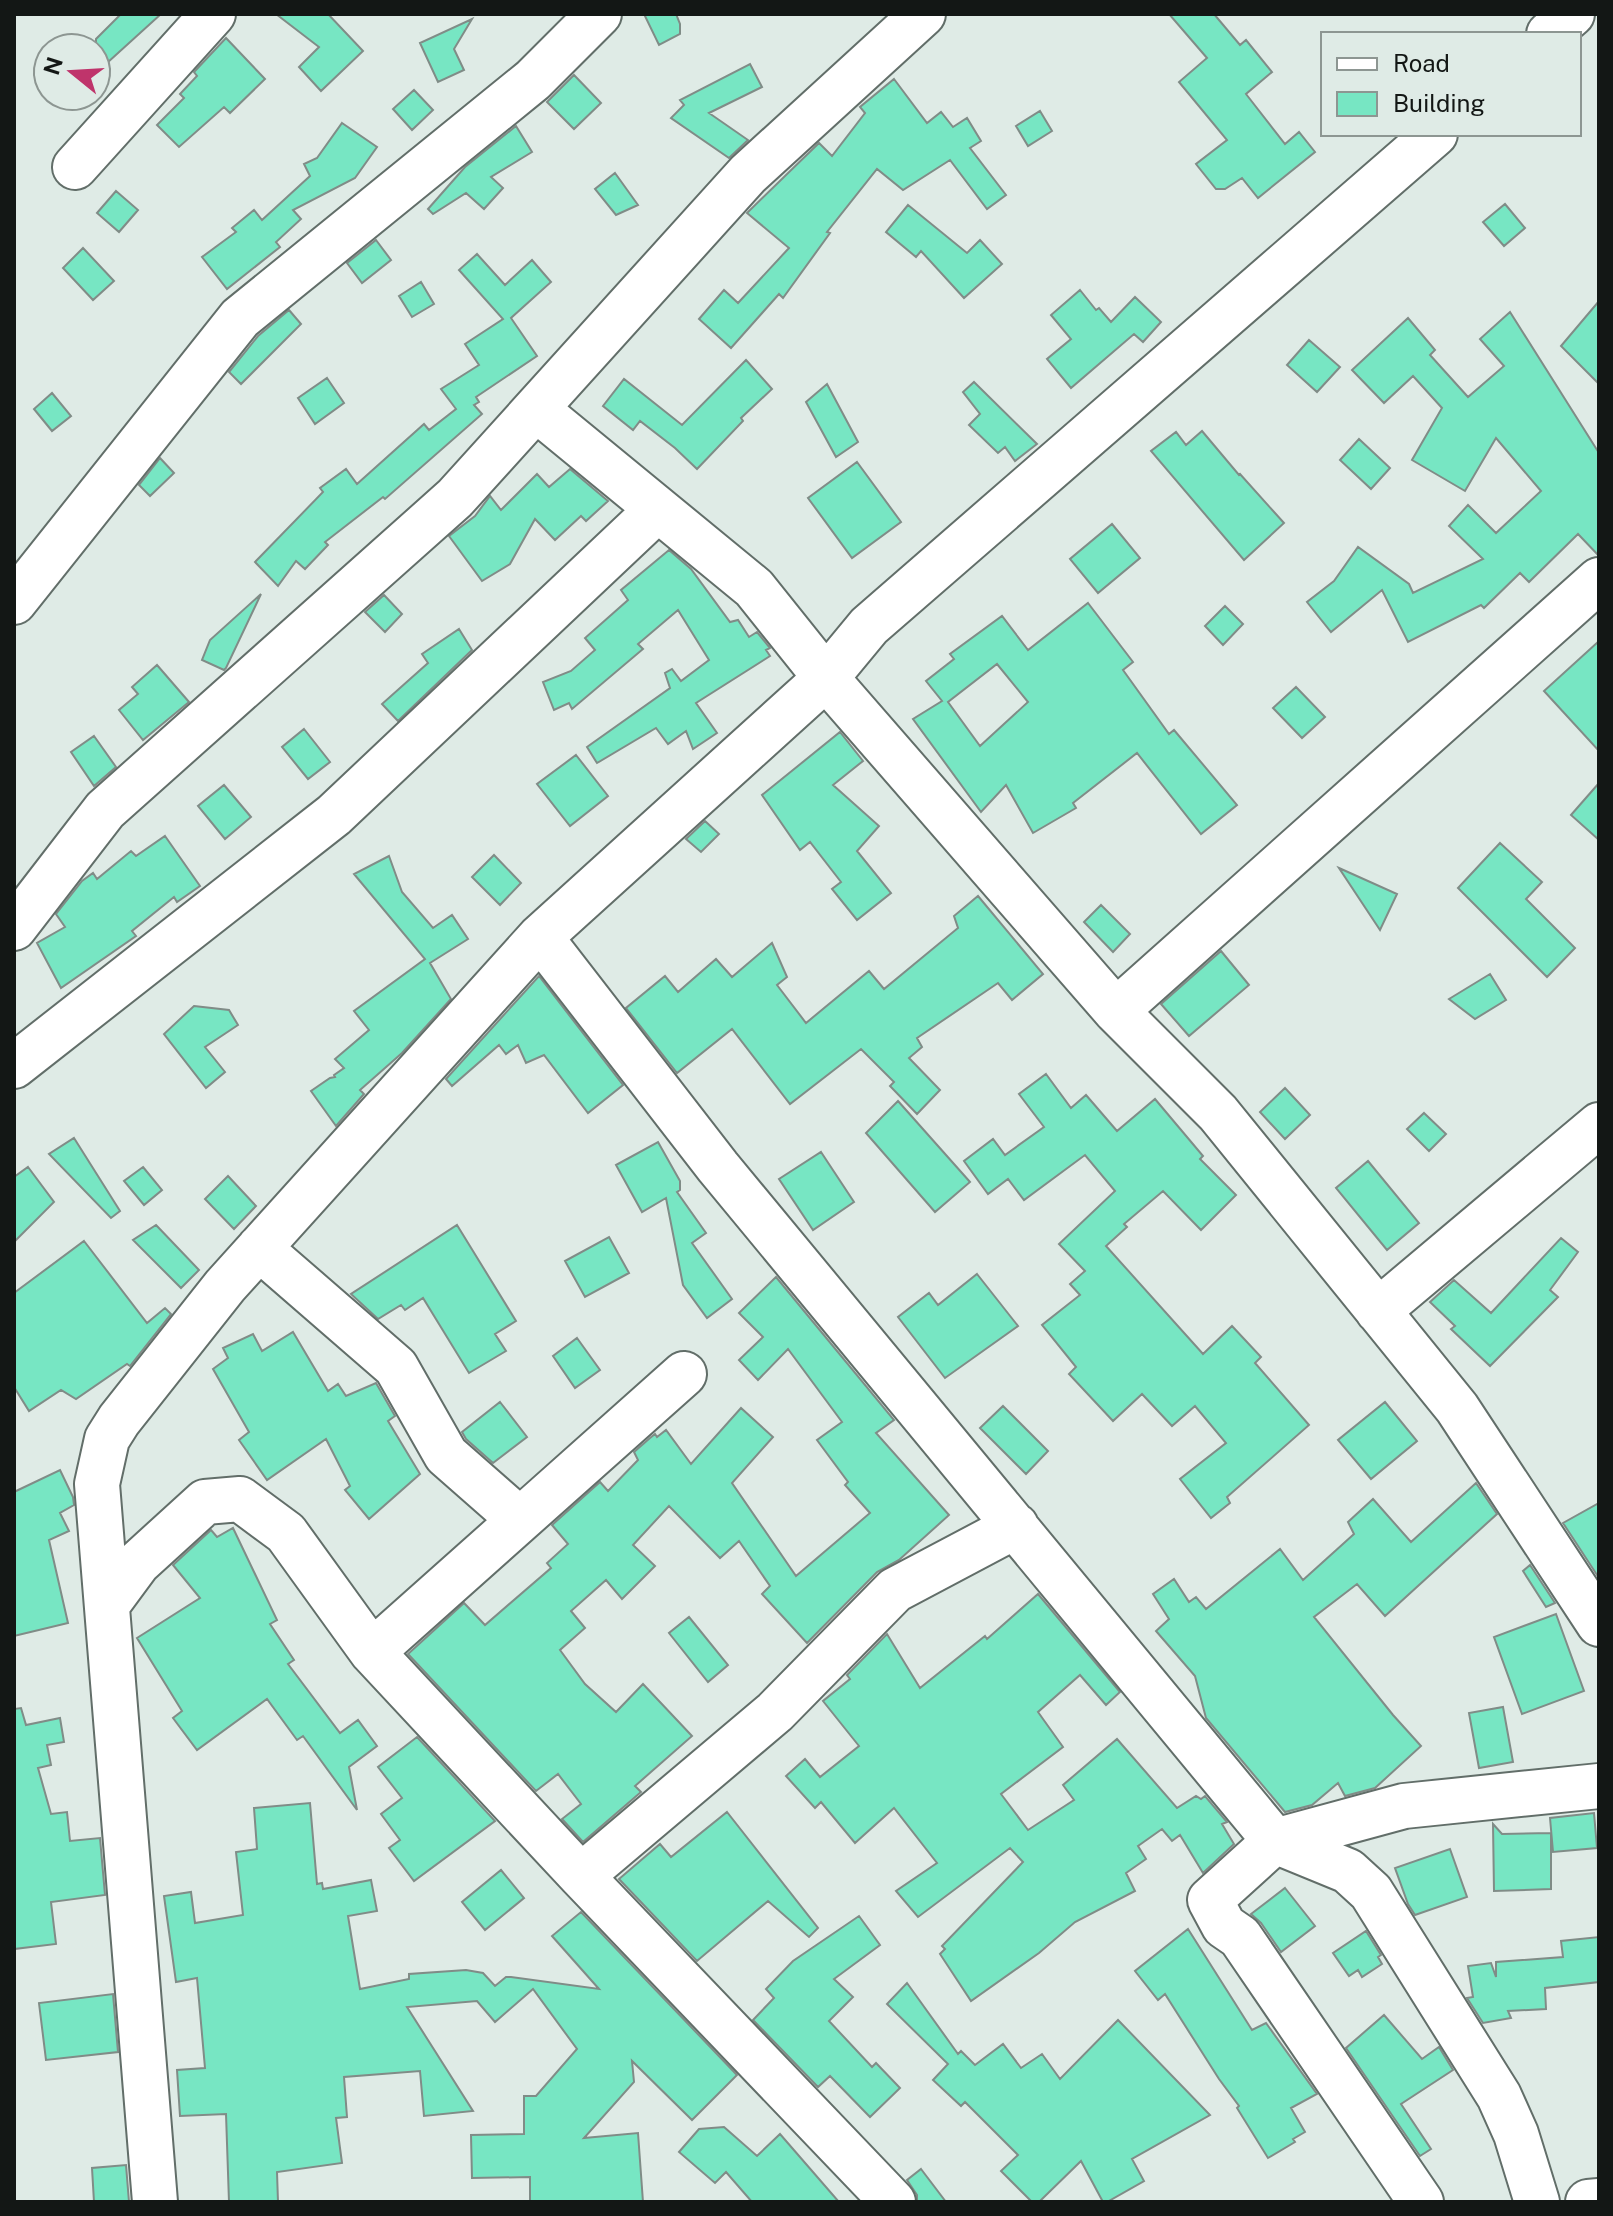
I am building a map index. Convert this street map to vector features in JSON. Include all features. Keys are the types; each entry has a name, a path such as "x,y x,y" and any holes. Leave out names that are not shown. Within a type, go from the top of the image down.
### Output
{"street":[{"path":"75,167 213,14"},
{"path":"14,602 240,318 533,80 599,14"},
{"path":"14,928 105,810 455,498 748,174 923,14"},
{"path":"1551,32 1572,14"},
{"path":"155,2202 97,1484 107,1439 225,1286 540,937 826,678 869,626 1433,136"},
{"path":"536,409 754,588 826,678 1116,1011 1218,1113 1457,1408 1599,1624"},
{"path":"14,1066 334,815 657,510"},
{"path":"1116,1011 1599,580"},
{"path":"540,937 718,1167 1275,1841 1348,1871 1371,1892 1499,2096 1516,2134 1537,2202"},
{"path":"1378,1311 1599,1125"},
{"path":"259,1248 396,1367 446,1455 520,1520"},
{"path":"372,1652 684,1374"},
{"path":"107,1605 138,1563 205,1502 240,1499 286,1533 372,1652 893,2202"},
{"path":"581,1876 775,1712 895,1590 1016,1526"},
{"path":"1421,2202 1240,1937 1224,1926 1210,1900 1275,1841 1404,1806 1599,1786"},
{"path":"1588,2202 1599,2201"}],"building":[{"path":"121,14 161,14 112,58 112,32 103,32"},
{"path":"276,14 328,14 363,51 321,91 299,67 319,47"},
{"path":"644,14 676,14 680,34 659,45"},
{"path":"1169,14 1214,14 1240,45 1246,40 1272,72 1246,94 1285,144 1299,132 1315,152 1258,198 1242,178 1225,189 1216,189 1196,164 1227,140 1179,82 1207,58"},
{"path":"472,19 454,49 464,70 438,82 420,43"},
{"path":"226,38 265,79 230,113 224,107 179,147 157,125 184,98 180,94 197,76 194,72"},
{"path":"750,64 762,87 709,113 748,140 729,158 671,118 684,105 680,100"},
{"path":"574,75 601,103 574,129 547,102"},
{"path":"894,79 927,123 941,112 953,127 967,118 981,141 970,148 1006,195 987,209 950,160 903,190 877,169 827,232 830,233 783,298 779,294 731,348 699,319 724,290 738,303 789,248 747,213 819,143 832,156 865,113 860,107"},
{"path":"414,90 433,110 412,130 393,109"},
{"path":"1040,111 1052,131 1028,146 1016,126"},
{"path":"342,123 377,147 355,178 293,210 301,219 276,242 280,247 227,289 202,257 236,232 232,228 254,210 262,220 310,176 304,164 317,158"},
{"path":"516,126 532,152 491,177 503,188 484,209 466,193 433,214 428,209 465,167"},
{"path":"615,173 638,205 616,215 595,189"},
{"path":"116,191 138,210 119,232 97,213"},
{"path":"1505,204 1525,228 1504,246 1483,222"},
{"path":"908,205 967,253 980,240 1002,264 964,298 921,251 916,257 886,232"},
{"path":"376,240 391,260 362,283 347,263"},
{"path":"83,248 114,281 93,300 63,268"},
{"path":"477,254 505,285 532,260 551,282 511,318 537,356 476,397 479,402 474,405 482,414 385,499 383,497 325,542 328,545 305,569 296,561 278,586 255,562 323,492 320,488 346,469 357,484 424,424 429,430 456,409 441,389 479,365 465,344 503,319 459,270"},
{"path":"421,282 434,304 412,317 399,296"},
{"path":"1080,290 1096,310 1099,308 1111,322 1135,297 1161,322 1143,342 1134,334 1071,388 1047,359 1071,339 1051,315"},
{"path":"1599,301 1599,384 1561,346"},
{"path":"289,310 301,324 241,384 229,372 258,336"},
{"path":"1510,312 1599,453 1599,556 1578,534 1529,582 1520,573 1484,608 1481,605 1408,642 1382,590 1331,632 1307,602 1334,581 1358,547 1409,584 1413,593 1483,559 1449,526 1468,505 1496,533 1541,491 1496,438 1465,491 1412,460 1442,408 1413,376 1384,403 1352,370 1408,318 1435,350 1430,355 1468,397 1504,366 1480,339"},
{"path":"1309,340 1340,367 1317,392 1287,365"},
{"path":"746,360 772,389 741,418 743,421 697,469 640,421 633,430 603,406 624,379 682,425"},
{"path":"327,378 344,403 315,424 298,398"},
{"path":"974,382 1037,444 1015,461 1005,447 998,453 969,425 980,414 963,392"},
{"path":"827,384 858,442 836,457 806,402"},
{"path":"52,393 71,416 52,431 34,409"},
{"path":"1202,431 1284,523 1244,560 1151,451 1176,432 1186,445"},
{"path":"1359,439 1390,468 1371,489 1340,460"},
{"path":"160,458 174,473 150,496 139,485"},
{"path":"857,462 901,522 852,558 808,498"},
{"path":"570,469 608,501 586,521 581,516 555,540 535,519 510,564 482,581 449,536 475,516 490,496 501,510 537,474 549,487"},
{"path":"1112,524 1140,558 1098,593 1070,559"},
{"path":"669,550 691,569 730,622 738,620 749,637 757,632 770,648 766,650 770,656 696,703 717,733 693,749 686,731 668,744 656,728 597,763 587,747 670,688 665,673 672,669 681,681 709,660 678,610 638,644 643,649 572,709 569,703 554,710 543,682 571,671 595,650 585,638 628,600 621,590"},
{"path":"261,594 226,668 224,670 202,660 210,640"},
{"path":"384,595 402,614 385,632 365,612"},
{"path":"1088,603 1133,662 1123,670 1169,734 1174,730 1237,805 1201,834 1137,753 1073,803 1076,808 1033,833 1006,785 981,812 913,719 942,701 926,681 954,659 950,654 1002,616 1028,650","holes":["997,664 1028,702 980,746 948,702"]},
{"path":"1225,606 1243,624 1223,645 1205,626"},
{"path":"459,629 472,650 398,721 382,704 428,663 422,654"},
{"path":"1599,641 1599,751 1544,691"},
{"path":"157,665 189,702 143,740 119,710 138,694 132,687"},
{"path":"1296,687 1325,717 1302,738 1273,708"},
{"path":"304,729 330,762 308,779 282,747"},
{"path":"840,732 863,761 833,785 879,826 857,851 891,893 857,920 832,889 841,882 810,842 800,850 762,795"},
{"path":"94,736 116,767 94,786 71,752"},
{"path":"576,755 608,796 570,826 537,784"},
{"path":"1599,783 1599,840 1571,815"},
{"path":"224,785 251,817 225,839 198,806"},
{"path":"705,821 719,834 701,852 686,839"},
{"path":"165,836 200,886 177,902 174,897 132,931 136,936 61,988 37,943 65,927 56,914 82,881 93,873 97,879 131,851 136,856"},
{"path":"1500,843 1542,882 1526,899 1575,948 1547,977 1458,888"},
{"path":"494,855 521,883 500,905 472,877"},
{"path":"389,856 402,892 433,928 452,915 468,939 430,963 451,999 402,1053 360,1090 364,1094 336,1126 311,1091 344,1068 335,1059 369,1030 354,1011 425,959 354,874"},
{"path":"1339,868 1397,894 1380,930"},
{"path":"978,896 1043,974 1012,1000 998,983 917,1038 922,1047 909,1058 940,1090 917,1114 890,1086 894,1082 861,1049 790,1104 732,1029 677,1073 626,1008 665,976 678,992 716,959 732,977 772,943 787,977 777,985 806,1023 869,971 884,989 958,928 954,916"},
{"path":"1101,905 1130,934 1113,952 1084,922"},
{"path":"1221,951 1249,985 1189,1036 1161,1004"},
{"path":"1490,974 1506,1000 1475,1019 1449,999"},
{"path":"539,976 623,1085 588,1113 544,1055 526,1063 518,1045 506,1054 499,1045 452,1086 446,1079"},
{"path":"194,1006 229,1010 238,1025 205,1047 225,1072 206,1088 164,1034"},
{"path":"1046,1074 1071,1108 1086,1095 1117,1131 1155,1099 1203,1156 1200,1159 1236,1195 1201,1230 1163,1191 1124,1224 1127,1227 1106,1246 1203,1354 1232,1326 1261,1357 1255,1363 1309,1425 1227,1497 1230,1503 1211,1518 1180,1479 1226,1443 1195,1406 1172,1426 1142,1394 1113,1421 1069,1374 1076,1367 1042,1325 1080,1295 1070,1284 1085,1271 1059,1244 1115,1191 1085,1155 1024,1200 1008,1179 988,1194 964,1161 993,1139 1005,1155 1044,1127 1019,1094"},
{"path":"1285,1088 1310,1115 1285,1139 1260,1112"},
{"path":"898,1101 970,1182 935,1212 866,1133"},
{"path":"1424,1113 1446,1134 1429,1151 1407,1129"},
{"path":"74,1138 120,1211 111,1218 49,1154"},
{"path":"658,1142 680,1181 677,1192 706,1233 692,1243 732,1299 707,1318 683,1285 666,1198 642,1212 616,1165"},
{"path":"821,1152 854,1202 813,1230 779,1179"},
{"path":"1368,1161 1419,1223 1387,1250 1336,1188"},
{"path":"28,1167 54,1202 14,1242 14,1177"},
{"path":"143,1167 162,1190 144,1205 124,1181"},
{"path":"228,1176 256,1206 234,1229 205,1199"},
{"path":"156,1225 199,1270 181,1288 133,1240"},
{"path":"457,1225 516,1321 495,1334 506,1351 469,1373 423,1298 405,1310 401,1305 378,1319 351,1294"},
{"path":"609,1237 629,1273 585,1297 565,1261"},
{"path":"1561,1238 1578,1252 1550,1290 1558,1297 1490,1366 1451,1329 1455,1326 1430,1302 1454,1280 1491,1313"},
{"path":"84,1241 147,1323 165,1308 171,1314 130,1366 127,1364 76,1399 61,1390 29,1411 14,1387 14,1293"},
{"path":"977,1274 1018,1326 945,1378 898,1317 929,1293 938,1305"},
{"path":"776,1277 894,1420 876,1433 949,1515 899,1560 877,1572 807,1643 762,1594 770,1586 739,1541 720,1558 669,1506 633,1545 655,1566 622,1599 606,1580 571,1611 585,1628 560,1650 585,1684 616,1712 643,1684 692,1736 635,1786 641,1792 583,1842 562,1819 581,1804 558,1774 536,1791 408,1654 464,1603 485,1625 551,1568 547,1563 568,1544 552,1525 600,1482 608,1491 638,1460 634,1452 655,1434 657,1437 666,1430 691,1464 741,1408 773,1437 732,1483 796,1576 870,1513 845,1485 848,1482 817,1440 842,1422 788,1349 758,1380 739,1360 763,1337 739,1313"},
{"path":"293,1332 328,1391 338,1384 346,1396 376,1383 395,1416 388,1421 420,1474 369,1519 345,1490 350,1486 326,1439 267,1480 239,1440 249,1432 213,1369 228,1358 223,1348 253,1334 262,1351"},
{"path":"577,1338 600,1370 575,1388 553,1356"},
{"path":"500,1402 527,1437 493,1463 462,1432"},
{"path":"1385,1402 1417,1441 1371,1479 1338,1440"},
{"path":"1003,1406 1048,1451 1026,1474 980,1428"},
{"path":"60,1470 74,1505 60,1513 69,1531 49,1540 68,1623 14,1636 14,1492"},
{"path":"1476,1483 1497,1514 1385,1616 1357,1584 1314,1617 1421,1746 1375,1788 1345,1796 1338,1783 1312,1805 1285,1812 1206,1718 1195,1676 1156,1631 1169,1619 1153,1594 1174,1579 1189,1602 1196,1597 1206,1609 1280,1549 1303,1580 1354,1534 1348,1522 1373,1499 1411,1542"},
{"path":"1599,1503 1599,1578 1563,1523"},
{"path":"233,1528 277,1620 270,1624 294,1660 288,1664 340,1733 358,1720 377,1746 349,1767 357,1810 303,1736 297,1740 267,1699 197,1750 173,1718 182,1711 137,1638 200,1598 173,1565 211,1530 217,1537"},
{"path":"1530,1565 1555,1603 1546,1607 1523,1571"},
{"path":"1038,1594 1120,1692 1106,1705 1080,1675 1038,1712 1063,1747 1001,1794 1028,1830 1074,1800 1063,1785 1117,1739 1177,1808 1196,1796 1201,1799 1205,1796 1227,1822 1222,1824 1234,1844 1203,1873 1180,1835 1172,1841 1162,1829 1138,1846 1146,1859 1126,1873 1135,1891 1075,1922 1039,1953 971,2001 940,1954 945,1949 942,1946 1023,1862 1010,1848 918,1917 896,1891 937,1863 894,1808 855,1843 821,1802 815,1808 786,1776 805,1759 820,1777 859,1746 823,1701 850,1679 847,1675 887,1634 920,1688 985,1636 987,1639"},
{"path":"1556,1614 1584,1691 1522,1714 1494,1637"},
{"path":"689,1617 728,1665 708,1682 669,1633"},
{"path":"1503,1707 1513,1762 1479,1768 1469,1713"},
{"path":"21,1708 26,1725 60,1718 64,1742 47,1745 51,1765 38,1768 51,1814 67,1812 70,1841 100,1838 105,1895 51,1902 56,1944 14,1949 14,1709"},
{"path":"417,1737 495,1821 414,1881 389,1848 400,1840 381,1814 402,1798 378,1767"},
{"path":"310,1803 317,1884 322,1883 323,1889 371,1880 377,1911 348,1916 360,1989 409,1979 409,1974 466,1970 483,1973 495,1986 506,1977 511,1977 599,1989 552,1936 581,1912 737,2075 692,2120 632,2061 634,2082 584,2138 638,2133 643,2202 530,2202 530,2177 472,2178 471,2135 524,2134 524,2096 536,2096 577,2049 533,1989 495,2022 477,2001 407,2007 473,2111 424,2116 420,2071 344,2077 347,2117 336,2118 342,2163 277,2172 278,2202 229,2202 226,2114 180,2116 177,2070 205,2068 197,1978 176,1982 164,1896 191,1892 195,1923 243,1915 236,1852 257,1849 254,1808"},
{"path":"727,1812 818,1928 809,1937 768,1901 697,1961 619,1879 660,1844 671,1857"},
{"path":"1594,1813 1597,1848 1553,1852 1550,1818"},
{"path":"1493,1824 1502,1834 1551,1833 1551,1889 1494,1891"},
{"path":"1450,1849 1467,1897 1415,1915 1395,1868"},
{"path":"501,1870 524,1898 485,1930 462,1902"},
{"path":"1285,1888 1315,1926 1281,1952 1251,1914"},
{"path":"859,1916 880,1945 834,1979 853,1997 829,2021 872,2067 876,2063 900,2088 870,2117 830,2076 818,2087 753,2020 774,1998 766,1989 793,1961"},
{"path":"1188,1929 1252,2030 1266,2023 1317,2094 1291,2108 1305,2132 1293,2139 1295,2142 1268,2158 1237,2108 1239,2106 1165,1994 1158,2000 1135,1971"},
{"path":"1366,1931 1381,1955 1378,1957 1382,1964 1362,1977 1358,1970 1349,1976 1333,1953"},
{"path":"1599,1937 1599,1982 1545,1988 1546,2009 1508,2011 1511,2018 1483,2023 1467,1998 1473,1997 1468,1966 1491,1963 1496,1977 1496,1962 1563,1957 1561,1941"},
{"path":"907,1983 958,2054 961,2051 975,2065 1003,2044 1021,2068 1042,2054 1060,2079 1118,2020 1210,2115 1132,2159 1144,2181 1107,2202 1103,2202 1081,2161 1039,2202 1032,2202 1001,2171 1018,2155 965,2102 961,2106 933,2080 948,2064 887,2004"},
{"path":"113,1994 118,2052 46,2060 39,2003"},
{"path":"1384,2015 1422,2059 1439,2047 1453,2070 1401,2104 1431,2149 1420,2156 1346,2048"},
{"path":"724,2127 757,2156 780,2134 839,2202 752,2202 726,2172 715,2183 679,2152 699,2129"},
{"path":"126,2165 129,2202 94,2202 92,2168"},
{"path":"921,2169 946,2202 917,2202 917,2195 907,2180"}]}
